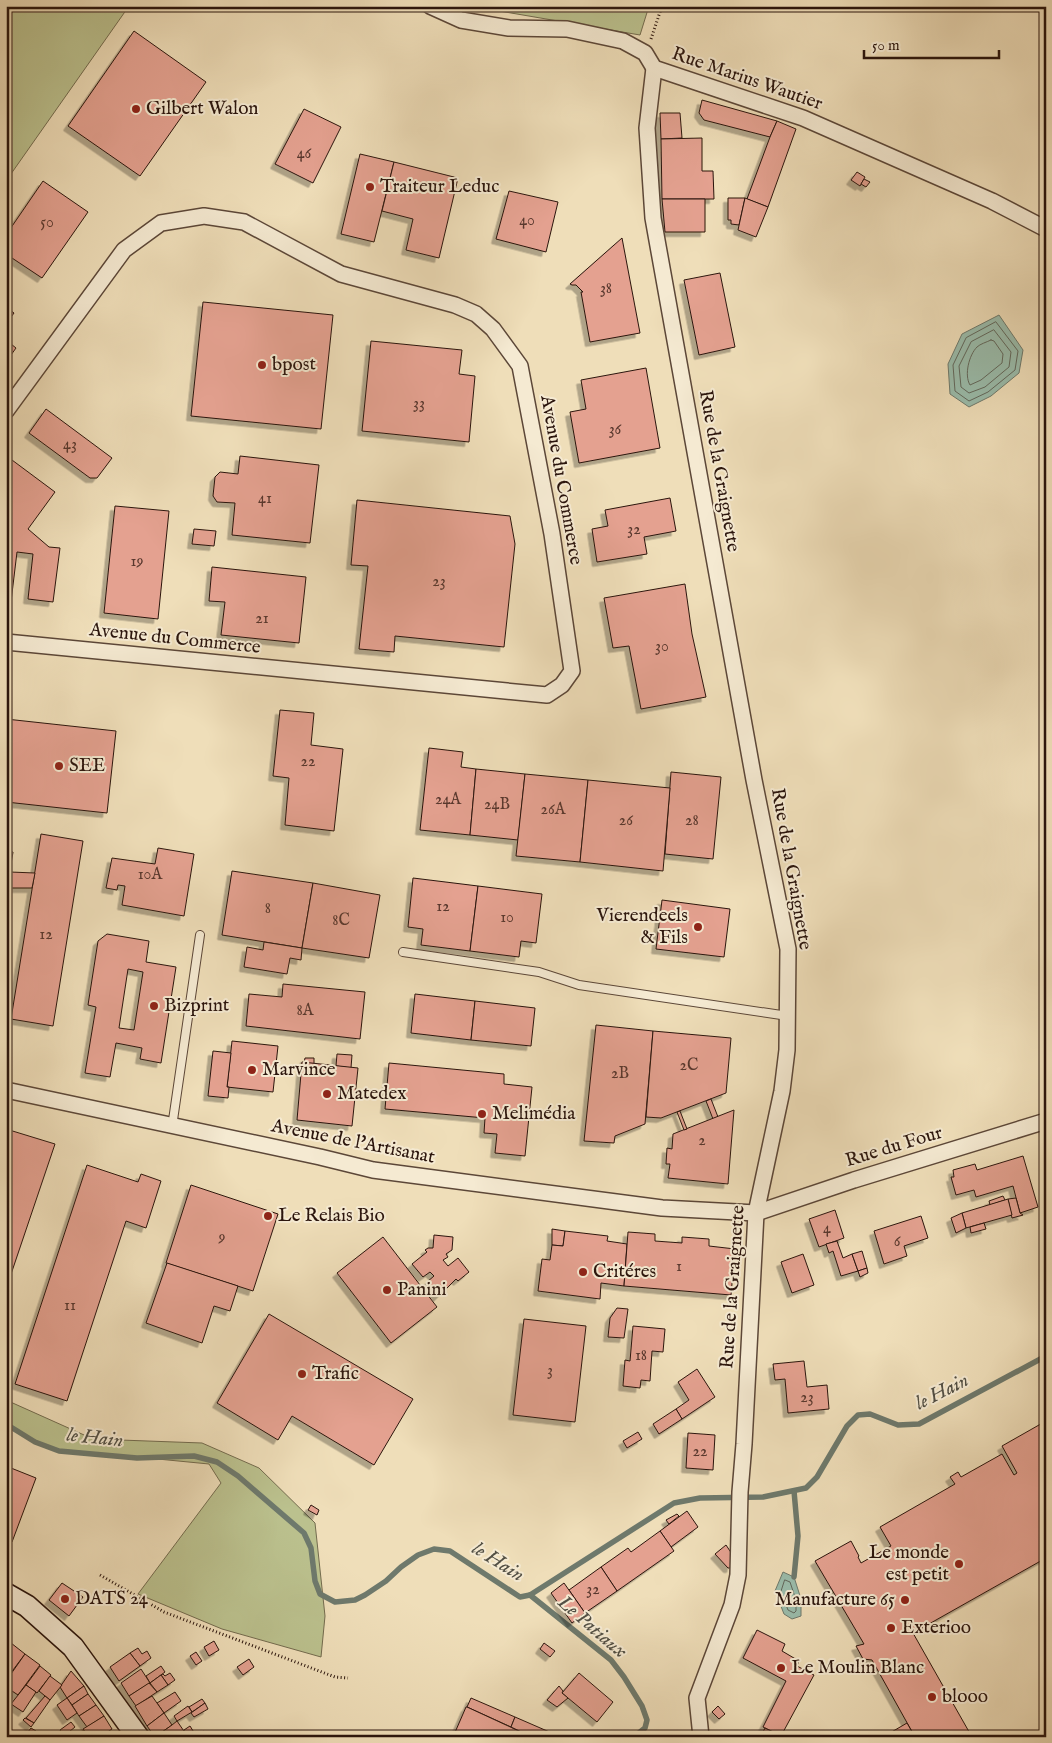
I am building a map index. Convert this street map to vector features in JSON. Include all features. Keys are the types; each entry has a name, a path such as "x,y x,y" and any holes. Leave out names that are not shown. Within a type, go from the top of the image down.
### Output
{"main road":[{"path":"6,1594 27,1606 73,1647 138,1737"}],"street":[{"name":"Rue Marius Wautier","path":"430,6 461,20 509,28 567,29 623,41 645,53 654,68 803,118 992,201 1046,228"},
{"name":"Rue de la Graignette","path":"654,68 647,128 653,218 754,780 788,949 788,1016 782,1091 756,1214 740,1492 738,1575 732,1605 697,1698 701,1737"},
{"name":"Avenue du Commerce","path":"6,410 124,250 161,223 204,216 244,222 341,274 455,305 476,314 493,329 520,366 552,534 572,670 562,685 547,695 6,642"},
{"name":"Avenue de l'Artisanat","path":"7,1091 320,1157 373,1170 662,1208 756,1214"},
{"name":"Rue du Four","path":"756,1214 854,1180 1046,1121"}],"lane":[{"path":"172,1126 200,934"},
{"path":"403,952 538,972 579,985 788,1016"}],"path":[{"path":"645,53 662,6"},
{"path":"100,1575 164,1612 335,1677 348,1678"}],"green space":[{"path":"6,6 129,6 6,181"},
{"path":"470,6 649,6 640,35"},
{"path":"6,1400 93,1439 202,1443 259,1468 315,1523 325,1616 321,1657 222,1629 138,1594 221,1483 209,1464 55,1449 6,1427"}],"water":[{"path":"999,315 1023,350 1019,373 991,396 969,407 950,394 948,364 962,334"},
{"path":"783,1572 794,1577 801,1599 801,1616 792,1619 784,1614 775,1591"}],"building":[{"path":"134,31 206,82 140,176 68,126"},
{"path":"702,100 777,121 770,137 704,120 699,113"},
{"path":"304,109 341,127 313,183 275,164"},
{"path":"660,113 680,113 682,138 661,139"},
{"path":"777,121 796,129 768,207 747,199"},
{"path":"702,138 702,171 713,171 714,199 662,199 661,139"},
{"name":"Traiteur Leduc","path":"360,154 394,162 374,242 341,234"},
{"path":"394,162 458,178 439,258 406,250 413,219 382,211"},
{"path":"857,172 865,177 860,186 851,180"},
{"path":"864,179 870,182 866,187 861,184"},
{"path":"43,181 88,212 42,278 6,254 6,235"},
{"path":"509,191 558,202 546,252 496,239"},
{"path":"728,198 745,198 739,225 731,224 731,220 728,220"},
{"path":"745,198 768,207 756,237 738,230"},
{"path":"662,199 705,199 705,232 665,232"},
{"path":"622,238 640,333 590,342 581,292 583,292 576,285 570,284"},
{"path":"720,273 735,347 699,355 684,280"},
{"name":"bpost","path":"203,302 333,315 321,429 191,416"},
{"path":"6,307 14,313 6,324"},
{"path":"6,340 16,348 6,362"},
{"path":"371,341 462,350 459,374 475,376 469,442 362,431"},
{"path":"646,368 660,448 579,463 570,412 586,409 581,380"},
{"path":"46,409 112,458 97,478 90,478 29,433"},
{"path":"240,456 319,465 310,543 232,535 235,503 217,502 213,496 215,477 220,472 238,474"},
{"path":"12,460 55,492 28,529 49,547 60,548 53,602 28,599 33,554 17,552 10,610 11,599 6,599 6,468"},
{"path":"670,498 676,531 644,537 647,554 597,562 592,529 608,526 605,510"},
{"path":"357,500 510,516 515,544 504,647 395,636 394,652 359,649 368,566 351,565"},
{"path":"115,506 169,511 158,619 104,613"},
{"path":"194,529 216,531 214,546 192,544"},
{"path":"212,567 306,577 299,643 221,635 225,602 209,601"},
{"path":"685,584 692,634 706,697 641,709 629,646 613,648 604,598"},
{"path":"280,710 314,713 311,745 343,749 334,831 285,825 289,778 273,776"},
{"name":"SEE","path":"6,719 116,731 107,813 6,802"},
{"path":"429,748 463,752 461,767 476,769 470,835 420,830"},
{"path":"476,769 525,774 518,840 470,835"},
{"path":"671,772 721,777 713,859 665,854"},
{"path":"525,774 588,780 580,862 516,856"},
{"path":"588,780 670,788 663,871 580,862"},
{"path":"41,834 83,841 53,1026 11,1019"},
{"path":"158,848 194,854 184,916 122,905 125,886 118,885 117,890 106,888 112,858 155,864"},
{"path":"6,851 13,852 6,894"},
{"path":"232,871 313,883 302,948 222,935"},
{"path":"10,872 35,873 32,888 7,888"},
{"path":"413,878 478,886 470,951 421,945 423,929 408,927"},
{"path":"313,883 380,895 369,958 302,948"},
{"path":"478,886 542,894 536,943 521,941 519,957 470,951"},
{"path":"662,900 730,909 724,957 656,949"},
{"name":"Bizprint","path":"107,934 149,941 146,962 176,967 161,1063 140,1059 142,1048 116,1043 110,1077 85,1073 96,1007 88,1005 98,941","holes":["128,969 143,972 134,1030 119,1028"]},
{"path":"264,942 302,948 301,960 290,958 287,974 244,967 247,947 263,950"},
{"path":"283,984 365,992 360,1039 246,1026 249,994 282,997"},
{"path":"415,994 475,1001 471,1040 411,1033"},
{"path":"475,1001 535,1008 531,1046 471,1040"},
{"path":"596,1025 653,1031 645,1124 615,1136 614,1143 584,1141"},
{"path":"653,1031 731,1038 726,1093 661,1118 646,1117"},
{"name":"Marvince","path":"232,1041 278,1046 273,1092 227,1087"},
{"path":"213,1051 231,1053 227,1087 229,1087 228,1098 208,1096"},
{"path":"337,1054 352,1055 351,1068 336,1066"},
{"path":"305,1058 314,1058 314,1064 304,1063"},
{"name":"Matedex","path":"302,1062 358,1068 352,1126 297,1120"},
{"name":"Melimédia","path":"389,1063 504,1074 504,1084 532,1087 525,1156 495,1153 497,1134 484,1133 485,1118 385,1109"},
{"path":"711,1099 718,1117 713,1119 706,1101"},
{"path":"734,1110 728,1184 668,1178 670,1164 666,1164 667,1148 672,1149 673,1134"},
{"path":"680,1111 687,1129 684,1130 677,1112"},
{"path":"6,1129 55,1144 6,1289"},
{"path":"1023,1156 1038,1207 1020,1213 1013,1186 976,1197 974,1190 956,1195 951,1177 954,1177 953,1170 975,1164 977,1170"},
{"path":"87,1165 138,1182 141,1174 161,1181 146,1228 126,1221 67,1401 15,1384"},
{"path":"191,1185 278,1214 253,1291 166,1263"},
{"path":"1003,1196 1005,1200 990,1205 989,1201"},
{"path":"1016,1198 1020,1213 1023,1215 1012,1218 1008,1199"},
{"path":"1008,1199 1012,1215 966,1228 962,1213"},
{"path":"835,1210 844,1238 819,1247 809,1219"},
{"path":"962,1213 966,1228 956,1233 951,1218"},
{"path":"921,1216 928,1238 904,1246 907,1256 884,1264 874,1231"},
{"path":"984,1223 986,1229 971,1233 970,1227"},
{"path":"552,1229 565,1231 563,1246 552,1245"},
{"name":"Critéres","path":"565,1231 608,1236 607,1241 627,1244 624,1286 601,1283 600,1299 538,1291 542,1259 550,1260 552,1245 563,1246"},
{"path":"628,1232 655,1234 655,1241 682,1243 682,1237 709,1239 709,1246 735,1249 731,1295 624,1286"},
{"path":"434,1235 453,1237 452,1250 446,1254 448,1257 443,1260 448,1266 458,1258 469,1272 458,1281 456,1279 438,1297 427,1282 434,1276 430,1272 423,1277 412,1264 427,1252 425,1250 433,1248"},
{"name":"Panini","path":"383,1237 437,1307 391,1343 337,1273"},
{"path":"837,1241 843,1258 852,1254 858,1271 841,1276 833,1251 829,1253 826,1244"},
{"path":"862,1251 867,1268 858,1271 852,1254"},
{"path":"803,1254 814,1285 792,1293 781,1262"},
{"path":"167,1263 238,1286 230,1311 214,1306 202,1343 146,1323"},
{"path":"867,1268 868,1273 860,1277 858,1271"},
{"path":"617,1308 628,1309 624,1338 608,1337 610,1318"},
{"name":"Trafic","path":"269,1314 413,1399 374,1465 292,1416 278,1440 217,1403"},
{"path":"524,1319 586,1326 575,1422 513,1415"},
{"path":"633,1326 665,1329 663,1352 652,1351 650,1381 641,1380 640,1388 623,1386 625,1360 630,1361"},
{"path":"804,1361 807,1387 827,1385 829,1409 788,1413 785,1379 775,1380 773,1364"},
{"path":"697,1369 715,1397 682,1419 676,1409 689,1400 678,1382"},
{"path":"676,1409 682,1419 659,1434 653,1424"},
{"name":"Manufacture 65","path":"1046,1421 1046,1558 913,1633 972,1737 915,1737 872,1660 863,1659 856,1646 864,1644 815,1561 851,1541 861,1563 891,1546 880,1527 955,1484 950,1477 958,1472 961,1477 1002,1454 1014,1475 1017,1473 1002,1446"},
{"path":"638,1432 642,1439 627,1448 623,1441"},
{"path":"688,1433 715,1435 713,1470 686,1468"},
{"path":"6,1466 36,1478 12,1542 6,1540"},
{"path":"311,1505 319,1510 317,1515 308,1510"},
{"path":"687,1511 698,1527 671,1547 660,1531"},
{"path":"677,1514 679,1516 669,1524 666,1520"},
{"path":"660,1531 674,1551 617,1591 601,1567 628,1548 631,1552"},
{"path":"726,1545 734,1557 731,1568 728,1568 715,1554"},
{"path":"601,1567 617,1591 585,1613 569,1590"},
{"path":"62,1583 83,1597 69,1616 49,1600"},
{"path":"564,1583 585,1613 572,1623 551,1593"},
{"path":"757,1630 785,1644 782,1651 799,1661 797,1666 814,1675 781,1736 763,1727 786,1681 743,1658"},
{"path":"214,1641 219,1650 209,1656 204,1647"},
{"path":"11,1643 25,1654 10,1674 6,1671 6,1649"},
{"path":"544,1643 555,1651 550,1657 540,1649"},
{"path":"138,1648 142,1654 147,1651 151,1658 140,1666 130,1653"},
{"path":"196,1652 202,1661 196,1665 190,1656"},
{"path":"130,1653 140,1666 119,1681 110,1667"},
{"path":"25,1654 40,1665 18,1695 6,1687 6,1681"},
{"path":"249,1659 254,1667 243,1675 237,1667"},
{"path":"40,1666 51,1675 37,1693 26,1685"},
{"path":"161,1666 165,1672 150,1683 146,1676"},
{"path":"141,1669 150,1683 129,1696 121,1683"},
{"path":"71,1671 84,1686 67,1698 60,1687"},
{"path":"170,1673 175,1680 168,1685 161,1675 165,1676"},
{"path":"579,1673 613,1702 597,1722 562,1693"},
{"path":"161,1675 168,1685 157,1692 150,1683"},
{"path":"50,1676 62,1685 50,1700 39,1691"},
{"path":"149,1683 157,1692 136,1706 129,1696"},
{"path":"26,1685 36,1692 23,1712 11,1704"},
{"path":"84,1686 88,1694 72,1705 67,1698"},
{"path":"559,1686 563,1691 562,1693 568,1698 557,1707 547,1700"},
{"path":"175,1692 181,1701 164,1713 157,1703"},
{"path":"88,1694 96,1705 79,1716 72,1705"},
{"path":"45,1696 50,1700 34,1723 26,1718"},
{"path":"152,1696 164,1713 147,1726 135,1706"},
{"path":"67,1698 77,1713 67,1720 57,1705"},
{"path":"471,1698 515,1717 511,1727 467,1707"},
{"path":"202,1699 205,1703 192,1712 189,1707"},
{"path":"205,1703 208,1709 194,1717 191,1713"},
{"path":"96,1705 104,1716 87,1727 79,1716"},
{"path":"188,1706 192,1712 177,1721 174,1716"},
{"path":"718,1706 725,1714 719,1719 712,1712"},
{"path":"467,1707 532,1737 453,1737"},
{"path":"164,1713 172,1725 155,1737 147,1726"},
{"path":"104,1716 112,1729 100,1737 89,1737 83,1729"},
{"path":"515,1717 561,1737 532,1737 511,1727"},
{"path":"25,1718 34,1723 31,1727 23,1720"},
{"path":"177,1721 188,1737 155,1737 172,1725"},
{"path":"71,1722 75,1727 64,1736 60,1730"},
{"path":"907,1723 915,1737 883,1737"},
{"path":"190,1726 195,1734 192,1737 188,1737 184,1730"},
{"path":"31,1728 36,1731 31,1737 24,1737"},
{"path":"765,1728 781,1736 762,1737"},
{"path":"84,1730 89,1737 74,1737"},
{"path":"204,1731 208,1737 195,1737"}],"waterway":[{"name":"le Hain","path":"6,1424 35,1442 59,1451 137,1458 194,1456 217,1462 238,1476 304,1533 311,1548 315,1581 320,1594 335,1602 355,1600 365,1595 418,1555 434,1549 450,1551 520,1597 530,1595 674,1503 700,1498 763,1497 806,1488 817,1477 847,1426 858,1415 870,1414 898,1425 919,1424 1046,1356"},
{"path":"794,1491 798,1536 794,1577"},
{"name":"Le Patiaux","path":"530,1595 611,1660 624,1677 642,1706 647,1720 645,1728 634,1737"}],"place":[{"name":"Gilbert Walon","path":"136,109"},
{"name":"Traiteur Leduc","path":"370,187"},
{"name":"bpost","path":"262,365"},
{"name":"SEE","path":"59,766"},
{"name":"Vierendeels & Fils","path":"698,927"},
{"name":"Bizprint","path":"154,1006"},
{"name":"Marvince","path":"252,1070"},
{"name":"Matedex","path":"327,1094"},
{"name":"Melimédia","path":"482,1114"},
{"name":"Le Relais Bio","path":"268,1216"},
{"name":"Critéres","path":"583,1272"},
{"name":"Panini","path":"387,1290"},
{"name":"Trafic","path":"302,1374"},
{"name":"Le monde est petit","path":"959,1564"},
{"name":"DATS 24","path":"65,1599"},
{"name":"Manufacture 65","path":"905,1600"},
{"name":"Exterioo","path":"891,1628"},
{"name":"Le Moulin Blanc","path":"781,1668"},
{"name":"blooo","path":"932,1697"}]}
